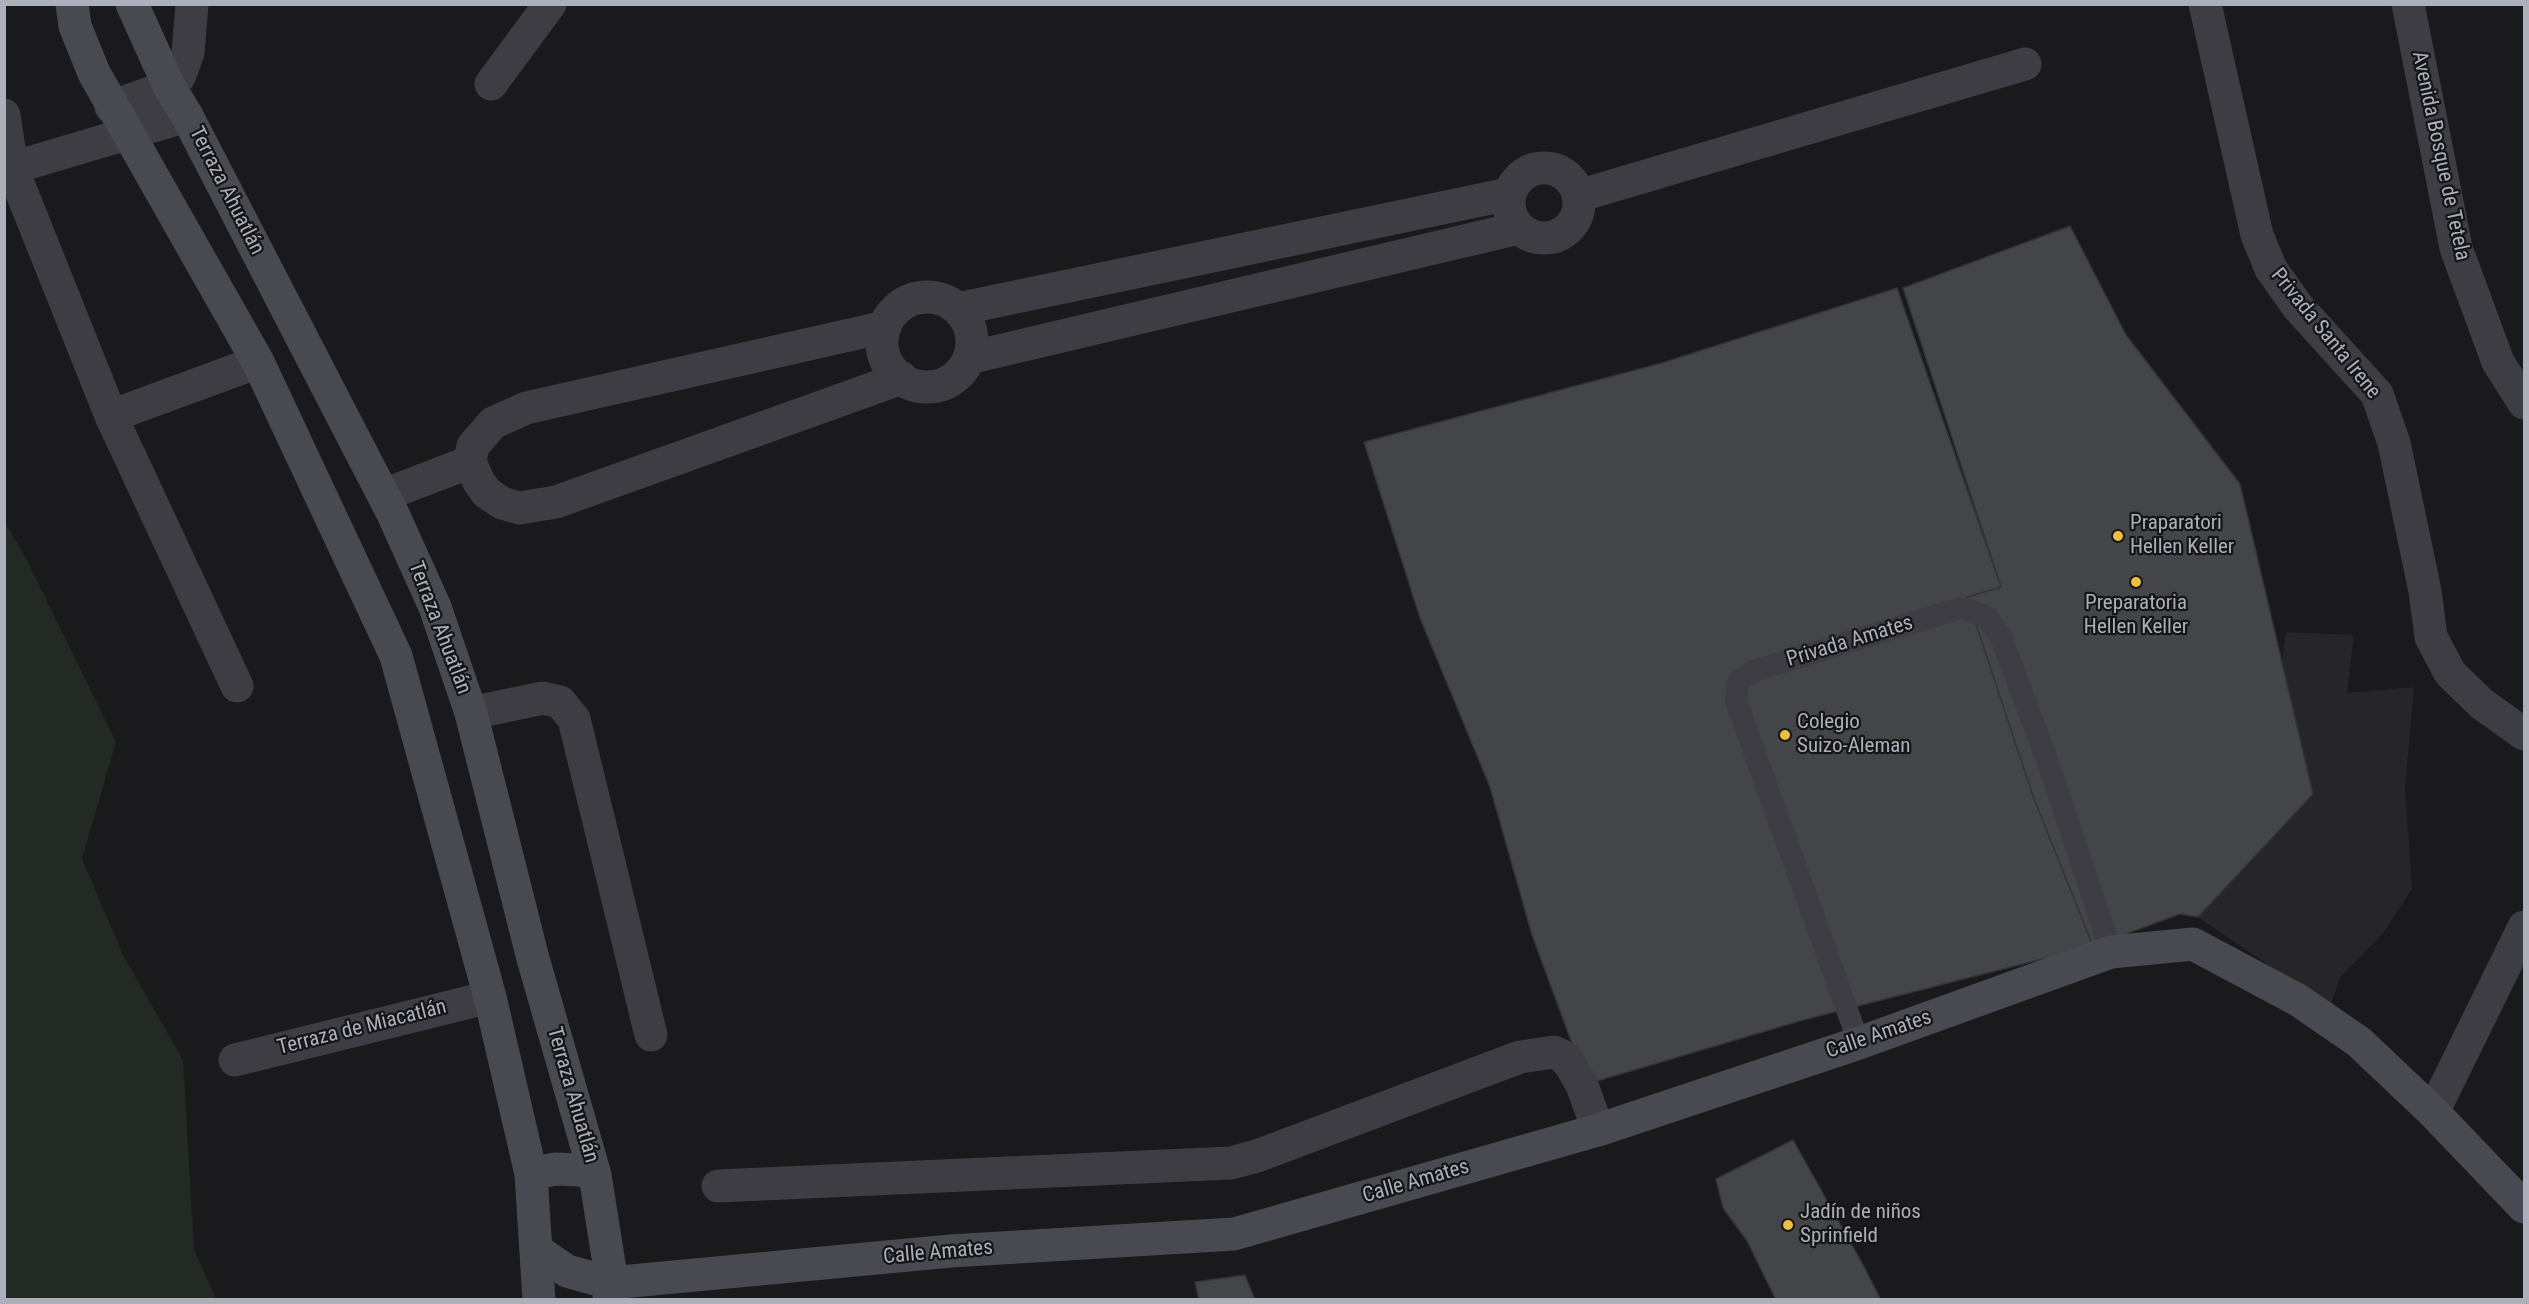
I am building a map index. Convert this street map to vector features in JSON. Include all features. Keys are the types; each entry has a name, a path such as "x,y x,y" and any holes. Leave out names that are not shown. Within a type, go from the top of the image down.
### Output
{"street":[{"path":"72,4 75,26 81,42 119,120 258,362 396,656 490,997 531,1174 539,1299"},
{"name":"Terraza Ahuatlán","path":"132,4 169,86 187,116 388,505 435,607 471,713 532,955 595,1175 610,1291"},
{"path":"12,168 119,120 179,77 185,63 192,4"},
{"path":"491,84 550,4"},
{"name":"Privada Santa Irene","path":"2205,4 2257,235 2271,269 2298,307 2377,394 2394,443 2425,591 2431,637 2451,673 2482,704 2524,734"},
{"name":"Avenida Bosque de Tetela","path":"2408,4 2456,248 2498,362 2524,403"},
{"path":"1578,196 2025,64"},
{"path":"4,115 12,168 111,416 237,686"},
{"path":"119,120 187,116"},
{"path":"1544,167 1566,176 1578,196 1576,218 1560,234 1539,237 1519,228 1509,212 1509,194 1522,175 1533,169 1544,167"},
{"path":"958,309 1509,194"},
{"path":"969,358 1519,228"},
{"path":"931,297 946,301 958,309 971,332 969,358 963,370 941,385 914,385 891,368 885,356 882,341 885,327 892,314 902,304 916,298 931,297"},
{"path":"885,327 526,408 494,423 473,446 475,472 487,493 502,503 519,508 556,502 902,378"},
{"path":"111,416 258,362"},
{"path":"388,505 475,472"},
{"path":"471,713 543,698 560,702 574,718 651,1035"},
{"path":"2524,927 2433,1112 2524,1207"},
{"name":"Calle Amates","path":"610,1291 951,1251 1234,1234 1598,1130 1859,1043 2111,952 2193,944 2298,1000 2359,1042 2433,1112"},
{"name":"Terraza de Miacatlán","path":"235,1060 490,997"},
{"path":"718,1186 1231,1163 1268,1152 1520,1057 1554,1052 1564,1057 1582,1085 1598,1130"},
{"path":"531,1174 555,1169 580,1170 595,1175"},
{"path":"536,1250 567,1271 610,1291"}],"lane":[{"name":"Privada Amates","path":"1859,1043 1736,701 1738,682 1753,671 1960,608 1986,616 2001,637 2047,760 2111,952"}],"shaded area":[{"path":"4,521 25,556 116,742 82,859 123,955 183,1060 194,1249 216,1299 5,1299"},
{"path":"2286,632 2354,635 2347,693 2414,687 2405,788 2412,889 2383,933 2340,978 2330,1007 2198,917 2313,794 2282,661"}],"building":[{"name":"Praparatori Hellen Keller","path":"2070,226 2126,335 2240,484 2313,794 2198,917 2180,914 2093,946 2033,796 1967,597 2001,587 1903,288"},
{"path":"1897,288 2001,587 1967,597 2033,796 2093,946 1803,1020 1587,1084 1532,935 1490,787 1420,618 1364,442 1662,363"},
{"name":"Jadín de niños Sprinfield","path":"1793,1140 1881,1300 1776,1300 1747,1241 1723,1208 1716,1179"},
{"path":"1245,1275 1255,1300 1199,1300 1195,1282"}],"place":[{"name":"Praparatori Hellen Keller","path":"2118,536"},
{"name":"Preparatoria Hellen Keller","path":"2136,582"},
{"name":"Colegio Suizo-Aleman","path":"1785,735"},
{"name":"Jadín de niños Sprinfield","path":"1788,1225"}]}
